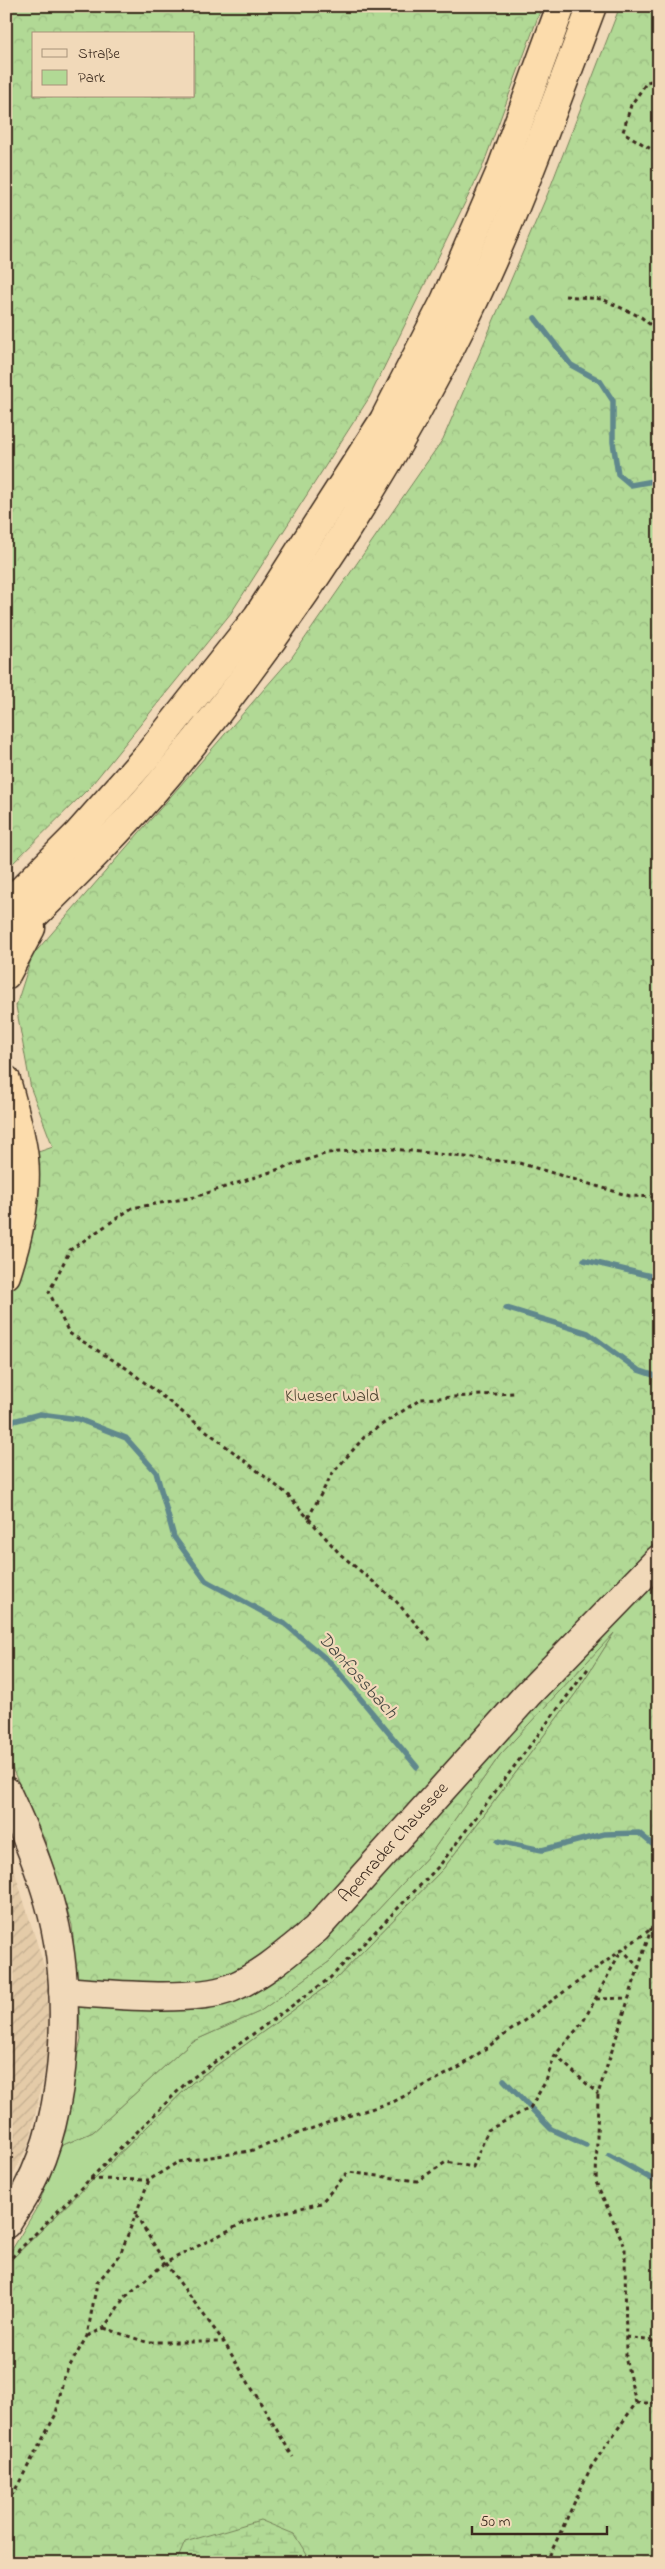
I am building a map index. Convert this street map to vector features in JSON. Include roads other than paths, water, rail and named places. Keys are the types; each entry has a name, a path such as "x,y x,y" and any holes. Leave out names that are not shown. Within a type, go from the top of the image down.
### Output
{"highway":[{"path":"6,906 77,835 148,756 258,616 384,420 445,301 496,183 562,6"},
{"path":"6,943 96,853 168,774 278,632 344,536 406,432 468,312 524,186 592,6"},
{"path":"6,975 42,908"},
{"path":"6,1080 13,1126 24,1159 24,1191 14,1251 6,1275"}],"street":[{"name":"Apenrader Chaussee","path":"62,1991 144,1995 209,1993 231,1988 277,1961 316,1929 527,1695 659,1558"},
{"path":"6,1792 27,1835 49,1903 59,1950 62,1991 62,2042 58,2088 47,2139 28,2188 6,2224"}],"waterway":[{"path":"535,318 571,365 600,381 613,401 613,442 618,474 631,485 659,480"},
{"path":"584,1260 659,1278"},
{"path":"506,1308 588,1333 638,1370 659,1377"},
{"name":"Danfossbach","path":"6,1423 40,1414 78,1419 126,1438 156,1472 174,1537 206,1581 285,1624 331,1663 417,1767"},
{"name":"Danfossbach","path":"498,1841 542,1850 604,1834 639,1833 658,1849 659,1853"},
{"path":"504,2080 551,2129 586,2145"},
{"path":"609,2155 659,2183"}],"park label":[{"name":"Klueser Wald","path":"332,1397"}]}
